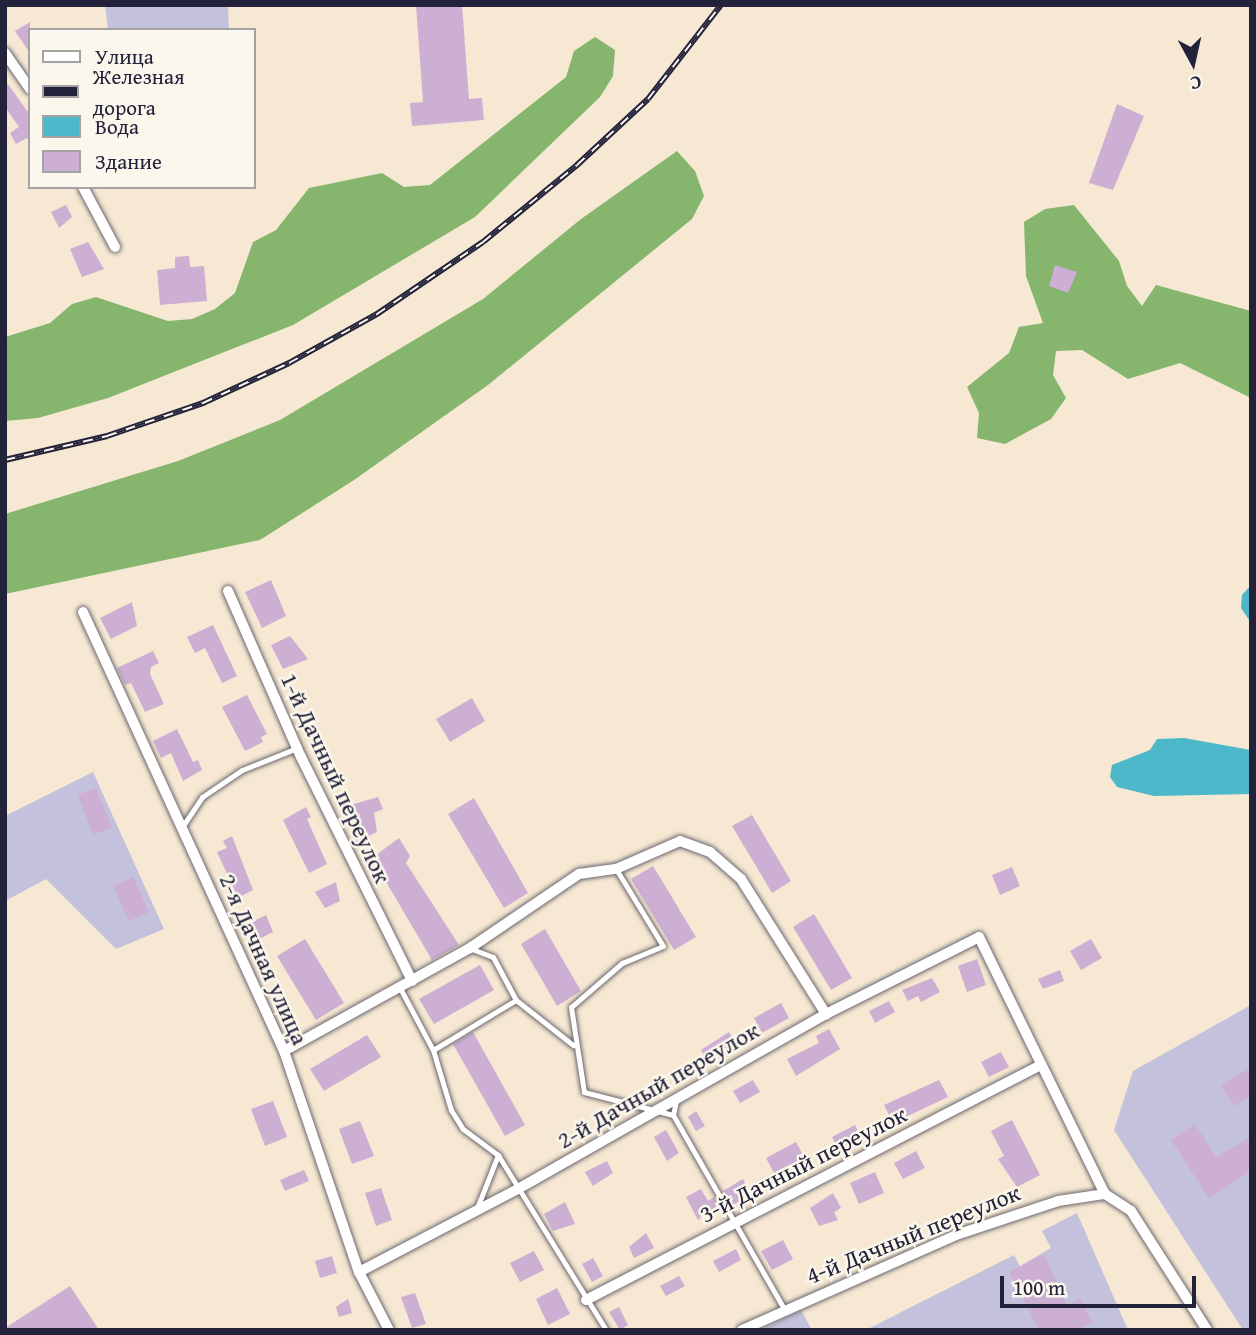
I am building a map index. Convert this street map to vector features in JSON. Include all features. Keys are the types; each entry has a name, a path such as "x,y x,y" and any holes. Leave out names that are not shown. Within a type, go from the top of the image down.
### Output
{"street":[{"path":"5,53 28,86"},
{"path":"84,189 115,247"},
{"name":"1-й Дачный переулок","path":"228,591 297,748 412,981"},
{"name":"2-я Дачная улица","path":"83,612 284,1051 359,1272 389,1330"},
{"path":"284,1051 470,948 579,874 616,869 680,841 710,852 741,879 826,1014"},
{"name":"2-й Дачный переулок","path":"359,1272 518,1189 826,1014 979,937 1039,1066"},
{"path":"1039,1066 1105,1194 1132,1212 1207,1330"},
{"name":"3-й Дачный переулок","path":"586,1300 660,1265 733,1221 1039,1066"},
{"name":"4-й Дачный переулок","path":"742,1330 784,1309 983,1225 1058,1201 1105,1194"}],"lane":[{"path":"182,828 202,797 242,770 297,748"},
{"path":"616,869 663,946 622,962 570,1007 573,1045 584,1092 658,1108 673,1115 784,1309"},
{"path":"470,948 493,957 516,1000 573,1045"},
{"path":"400,988 433,1050 451,1110 463,1129 498,1155 606,1330"},
{"path":"433,1050 516,1000"},
{"path":"673,1115 677,1097"},
{"path":"475,1211 498,1155"}],"shaded area":[{"path":"105,5 228,5 229,28 108,28"},
{"path":"93,772 164,929 116,949 46,879 5,901 5,816"},
{"path":"1251,1005 1251,1330 1243,1330 1114,1130 1133,1071"},
{"path":"1077,1213 1128,1330 866,1330 1014,1255 1020,1266 1051,1248 1042,1231"},
{"path":"801,1310 812,1330 761,1330"}],"green space":[{"path":"595,37 615,50 613,76 600,97 475,217 293,325 108,398 38,418 5,421 5,337 50,323 72,304 96,297 168,321 192,319 215,309 235,293 253,242 276,230 309,188 382,173 404,187 430,185 566,77 574,51"},
{"path":"677,151 695,171 704,196 692,219 488,385 354,480 260,540 5,594 5,514 178,461 280,420 483,299 581,219"},
{"path":"1074,205 1119,261 1127,286 1142,306 1156,285 1251,311 1251,398 1180,363 1128,379 1082,350 1056,351 1053,375 1066,398 1051,419 1005,444 977,438 979,413 967,387 1009,353 1019,327 1043,323 1026,276 1024,222 1045,209"}],"water":[{"path":"1251,585 1251,623 1241,608 1242,595"},
{"path":"1184,738 1251,750 1251,794 1154,796 1117,787 1110,777 1112,765 1150,750 1157,739"}],"building":[{"path":"416,5 462,5 469,99 482,98 484,120 412,126 410,103 423,102"},
{"path":"30,22 28,50 15,31"},
{"path":"5,80 28,112 28,139 16,144 10,133 19,127 5,107"},
{"path":"1117,104 1144,116 1113,190 1089,183"},
{"path":"66,205 72,217 59,228 51,212"},
{"path":"88,242 104,269 82,277 70,249"},
{"path":"189,256 190,267 204,266 207,301 160,305 157,270 175,268 175,257"},
{"path":"1055,265 1077,272 1068,293 1049,286"},
{"path":"271,580 286,616 262,628 245,592"},
{"path":"132,602 137,626 111,639 100,618"},
{"path":"213,625 237,676 222,683 205,648 195,653 187,637"},
{"path":"290,636 308,659 283,669 271,645"},
{"path":"153,651 159,663 151,667 150,674 164,704 145,712 131,683 125,685 117,668"},
{"path":"247,695 267,734 261,737 263,742 245,751 222,707"},
{"path":"472,698 485,721 450,742 436,719"},
{"path":"177,729 193,762 198,760 202,770 183,781 171,753 161,758 153,741"},
{"path":"96,788 112,827 93,835 78,795"},
{"path":"378,797 383,809 374,813 377,832 356,842 351,831 358,828 347,806"},
{"path":"474,798 528,893 504,908 448,814"},
{"path":"306,807 311,817 307,819 327,864 309,873 283,820"},
{"path":"752,815 791,881 772,893 732,826"},
{"path":"232,836 253,890 238,898 217,852 227,848 223,841"},
{"path":"399,838 410,856 406,863 459,945 432,960 372,858"},
{"path":"653,866 696,937 674,950 631,879"},
{"path":"1012,867 1020,886 1000,895 992,875"},
{"path":"133,877 149,912 129,921 113,886"},
{"path":"336,882 340,901 325,908 315,892"},
{"path":"814,914 852,978 831,990 793,927"},
{"path":"266,915 273,932 255,941 247,924"},
{"path":"545,929 581,991 557,1006 521,944"},
{"path":"305,939 344,1003 316,1020 277,956"},
{"path":"1091,939 1102,958 1081,970 1070,951"},
{"path":"977,959 986,985 967,992 958,966"},
{"path":"480,965 494,990 434,1024 419,999"},
{"path":"1060,970 1064,981 1043,989 1038,979"},
{"path":"932,978 940,992 921,1002 918,996 908,1001 902,990"},
{"path":"889,1001 895,1012 875,1023 869,1011"},
{"path":"781,1003 789,1018 762,1033 754,1018"},
{"path":"829,1029 840,1049 796,1076 787,1059 819,1043 816,1036"},
{"path":"473,1032 525,1125 505,1136 453,1044"},
{"path":"729,1032 738,1047 710,1064 701,1050"},
{"path":"367,1035 381,1057 324,1091 310,1069"},
{"path":"1001,1052 1009,1067 989,1077 981,1062"},
{"path":"1251,1067 1251,1095 1234,1106 1221,1085"},
{"path":"753,1080 760,1092 740,1103 733,1091"},
{"path":"939,1080 948,1097 893,1123 884,1105"},
{"path":"273,1101 287,1137 265,1146 251,1109"},
{"path":"696,1111 705,1126 696,1131 688,1117"},
{"path":"1012,1120 1040,1175 1017,1187 998,1159 1004,1156 991,1131"},
{"path":"360,1121 374,1156 352,1164 339,1129"},
{"path":"1195,1124 1216,1157 1251,1137 1251,1171 1209,1198 1171,1140"},
{"path":"855,1125 861,1137 838,1149 832,1137"},
{"path":"666,1130 679,1153 667,1161 654,1137"},
{"path":"796,1142 811,1170 799,1176 787,1166 774,1173 766,1158"},
{"path":"916,1151 925,1168 903,1179 894,1163"},
{"path":"607,1161 613,1173 593,1186 585,1172"},
{"path":"304,1170 309,1181 285,1191 280,1180"},
{"path":"875,1172 884,1193 859,1204 850,1183"},
{"path":"743,1179 751,1195 731,1206 723,1191"},
{"path":"381,1188 392,1220 376,1226 365,1193"},
{"path":"701,1189 708,1201 714,1197 720,1209 698,1220 686,1197"},
{"path":"833,1193 841,1208 834,1212 838,1220 819,1226 810,1208"},
{"path":"565,1202 575,1224 553,1231 544,1214"},
{"path":"646,1233 654,1248 634,1258 629,1247"},
{"path":"783,1240 793,1259 772,1270 761,1251"},
{"path":"736,1249 741,1260 719,1272 713,1261"},
{"path":"534,1251 544,1270 520,1282 510,1263"},
{"path":"1044,1254 1067,1306 1080,1299 1092,1322 1078,1330 1039,1330 1009,1272"},
{"path":"332,1256 337,1273 320,1278 315,1261"},
{"path":"593,1258 603,1276 592,1282 582,1264"},
{"path":"679,1276 685,1286 666,1296 660,1286"},
{"path":"70,1286 99,1330 5,1330 5,1328"},
{"path":"557,1288 570,1314 548,1325 536,1299"},
{"path":"415,1293 426,1324 412,1328 401,1297"},
{"path":"348,1299 352,1313 339,1317 336,1307"},
{"path":"619,1307 628,1325 620,1330 609,1312"}],"railway":[{"path":"5,460 107,436 203,403 289,363 377,314 483,242 577,165 648,99 721,5"}]}
